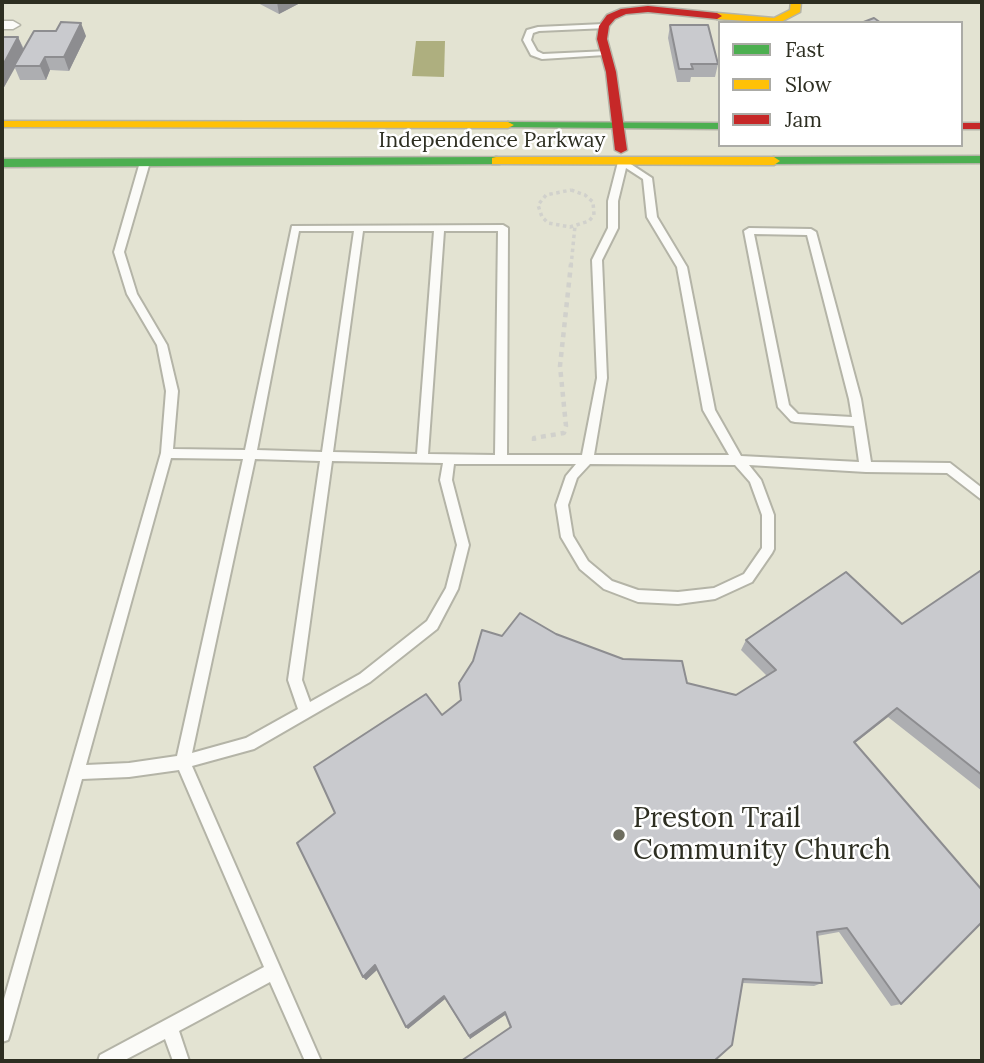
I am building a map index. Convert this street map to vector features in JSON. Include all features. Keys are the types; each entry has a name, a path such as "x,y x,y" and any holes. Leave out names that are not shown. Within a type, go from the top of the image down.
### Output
{"main road":[{"path":"623,162 611,72 602,39 604,26 616,13 648,9 775,21 795,12 796,2"},
{"name":"Independence Parkway","path":"2,124 149,144 623,162 982,160"},
{"path":"963,126 982,125"},
{"name":"Independence Parkway","path":"2,163 149,144 618,127 718,127"}],"lane":[{"path":"604,26 538,29 530,32 527,40 534,53 542,57 605,53"},
{"path":"2,1034 167,453 172,391 163,345 132,294 119,252 149,144"},
{"path":"623,162 647,178 652,217 682,267 709,411 737,460 755,480 768,515 768,549 748,578 715,593 678,597 638,596 608,585 584,565 567,537 562,505 572,476 587,460 602,377 597,260 613,228 614,201 623,162"},
{"path":"313,1061 183,762 250,454 295,228 503,228 501,459"},
{"path":"306,712 295,680 359,228"},
{"path":"422,458 439,228"},
{"path":"859,422 795,418 783,407 749,231 811,232 855,399 859,422 866,467"},
{"path":"167,453 449,459 737,460 866,467 950,468 982,495"},
{"path":"75,772 130,770 183,762 249,744 365,678 432,625 452,589 463,545 446,480 449,459"},
{"path":"106,1061 274,971"},
{"path":"169,1027 181,1061"}],"path":[{"path":"562,190 587,196 595,208 594,215 589,221 575,226 548,223 538,211 541,200 553,191 562,190"},
{"path":"536,459 534,438 564,433 566,426 560,366 575,226"}],"shaded area":[{"path":"416,41 445,41 444,77 412,76"}],"building":[{"path":"61,22 81,23 64,57 45,57 40,66 14,66 34,31 56,31"},
{"path":"670,25 708,25 718,64 691,64 693,69 679,69"},
{"path":"2,37 18,37 2,67"},
{"name":"Preston Trail Community Church","path":"980,571 982,775 897,708 854,742 982,890 982,922 901,1004 847,928 817,932 822,983 743,979 732,1045 714,1061 461,1061 511,1027 505,1012 469,1036 444,996 406,1027 375,965 363,977 297,843 335,813 314,767 426,694 442,715 461,700 459,683 473,661 482,630 502,636 520,613 556,634 623,659 682,661 687,683 736,695 776,670 746,640 846,572 902,624"}],"traffic: fast":[{"path":"508,125 718,126"},
{"path":"774,161 982,160"},
{"path":"2,163 496,161"}],"traffic: slow":[{"path":"717,16 775,21 795,12 796,2"},
{"path":"2,124 508,125"},
{"path":"496,161 774,161"}],"traffic: jam":[{"path":"621,150 611,72 602,39 604,26 611,17 624,11 648,9 717,16"},
{"path":"963,126 982,126"}],"place":[{"name":"Preston Trail Community Church","path":"619,835"}]}
